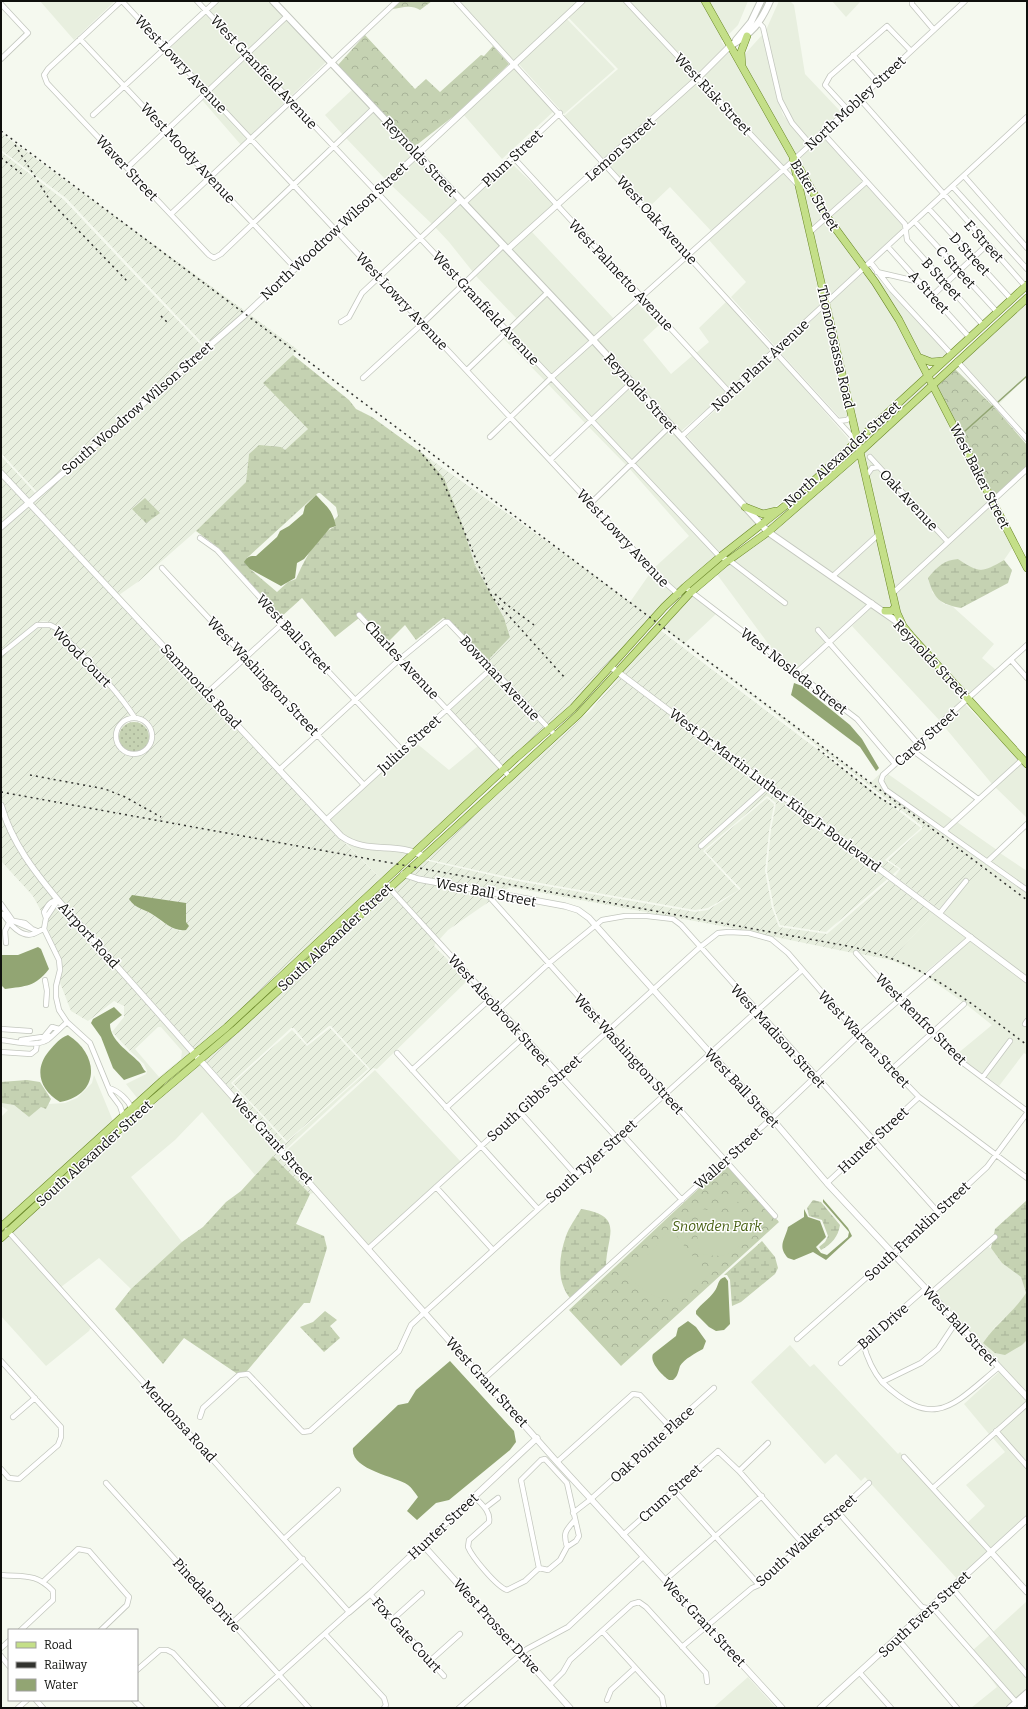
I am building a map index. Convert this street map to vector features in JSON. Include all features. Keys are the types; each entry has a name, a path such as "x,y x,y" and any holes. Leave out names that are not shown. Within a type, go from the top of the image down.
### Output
{"main road":[{"name":"Reynolds Street","path":"273,1 593,340 768,532 885,611 903,626 1025,762"},
{"name":"Baker Street","path":"705,1 827,217 891,307 932,385"},
{"path":"730,46 747,36 759,23 770,1"},
{"path":"730,46 749,26 760,3"},
{"path":"759,23 760,3"},
{"path":"749,26 759,23"},
{"path":"742,68 741,52 747,36"},
{"name":"Thonotosassa Road","path":"794,160 826,304 844,375 857,442 895,607 903,626"},
{"name":"North Alexander Street","path":"653,620 685,587 720,557 784,508 1026,285"},
{"name":"North Alexander Street","path":"660,625 691,592 729,560 768,532 860,452 1027,298"},
{"path":"918,356 931,362 943,361"},
{"name":"West Baker Street","path":"932,385 1027,568"},
{"path":"745,507 763,514 784,508"},
{"path":"885,611 892,611 895,607"},
{"name":"South Alexander Street","path":"4,1228 83,1162 133,1111 247,1014 337,931 403,874 509,776 579,714 653,620"},
{"name":"South Alexander Street","path":"337,931 383,881 573,708 660,625"},
{"name":"South Alexander Street","path":"1,1238 4,1228 78,1156 123,1115 133,1111"},
{"path":"78,1156 83,1162"},
{"path":"1017,1705 1027,1693"},
{"path":"1010,1708 1027,1700"}],"street":[{"path":"80,39 122,1"},
{"name":"West Lowry Avenue","path":"122,1 660,578 684,600"},
{"name":"West Granfield Avenue","path":"197,1 720,557 729,560 785,603"},
{"path":"93,115 126,87 216,1"},
{"path":"171,214 290,100 397,1"},
{"name":"West Oak Avenue","path":"456,1 514,62 776,351"},
{"name":"North Woodrow Wilson Street","path":"246,314 294,267 377,192 514,62 582,1"},
{"name":"West Risk Street","path":"626,1 800,187"},
{"path":"912,1 912,4 934,30"},
{"name":"North Mobley Street","path":"551,378 642,298 794,160 822,132 965,1"},
{"path":"1,4 28,33 1,59"},
{"path":"127,168 287,16"},
{"path":"759,23 762,27 780,100 786,114 810,144"},
{"path":"847,109 825,85 830,76 853,55 886,26 911,51"},
{"name":"Waver Street","path":"80,39 44,75 47,83 209,255 214,258 221,254 253,223"},
{"name":"West Moody Avenue","path":"80,39 294,267"},
{"name":"Lemon Street","path":"506,247 557,206 698,78 730,46"},
{"path":"853,55 878,82"},
{"name":"E Street","path":"859,98 987,245 1026,285"},
{"path":"253,223 374,108"},
{"name":"Plum Street","path":"380,277 420,238 513,157 560,113"},
{"name":"North Plant Avenue","path":"681,437 865,269 1027,117"},
{"name":"B Street","path":"822,132 905,224 907,240 983,325"},
{"name":"West Palmetto Avenue","path":"513,157 730,393"},
{"path":"964,176 1027,248"},
{"path":"810,232 866,182"},
{"path":"953,187 1027,269"},
{"name":"D Street","path":"929,209 1011,299"},
{"name":"C Street","path":"915,222 997,312"},
{"path":"932,296 987,245"},
{"path":"363,378 506,247"},
{"name":"A Street","path":"888,247 969,337"},
{"path":"870,263 951,354"},
{"path":"877,272 920,282"},
{"path":"341,322 349,317 362,293 380,277"},
{"path":"467,370 548,292"},
{"name":"South Woodrow Wilson Street","path":"1,527 246,314"},
{"path":"776,351 857,442"},
{"path":"957,361 1027,440"},
{"path":"490,437 551,378"},
{"path":"550,460 632,382"},
{"path":"837,420 847,420 852,415"},
{"path":"591,503 630,463 670,426"},
{"name":"Oak Avenue","path":"870,457 948,542"},
{"path":"866,476 869,470 878,467"},
{"path":"892,593 1027,469"},
{"name":"Sammonds Road","path":"1,473 341,836 356,846 408,849 423,856"},
{"path":"833,576 879,534"},
{"name":"West Ball Street","path":"200,538 217,550 402,750"},
{"name":"West Washington Street","path":"162,568 364,785"},
{"name":"West Nosleda Street","path":"685,587 857,719 895,764"},
{"path":"797,672 872,603"},
{"name":"Charles Avenue","path":"359,615 509,776"},
{"name":"Bowman Avenue","path":"400,659 445,622 448,622 555,735"},
{"path":"207,693 284,623"},
{"name":"Wood Court","path":"1,654 37,624 50,624 56,628 127,705 135,718 146,722 150,727 153,738 148,749 143,753 130,755 120,748 115,737 119,725 124,721 135,718"},
{"path":"818,630 918,744"},
{"name":"Carey Street","path":"944,831 886,790 881,781 883,775 1027,645"},
{"path":"279,770 400,659"},
{"path":"1011,660 1027,678"},
{"name":"Julius Street","path":"326,820 492,668"},
{"name":"West Dr Martin Luther King Jr Boulevard","path":"614,669 1027,980"},
{"path":"913,749 978,799"},
{"path":"1025,762 978,799 944,831 1027,890"},
{"path":"701,846 769,785"},
{"name":"Airport Road","path":"1,805 16,843 26,860 58,900 197,1055"},
{"path":"987,862 1027,824"},
{"name":"West Ball Street","path":"403,874 411,877 578,910 589,918 711,1054 771,1118 892,1255 1027,1397"},
{"name":"West Alsobrook Street","path":"383,881 558,1076 616,1137"},
{"path":"940,913 966,881"},
{"name":"West Washington Street","path":"485,892 775,1216"},
{"path":"58,900 53,900 44,912 46,918 44,929 59,960 60,970 56,991 60,1010 67,1022 90,1043 111,1094 122,1109 123,1115"},
{"path":"1,904 4,913 11,923 14,931 24,937 28,937 35,931 44,929"},
{"name":"West Madison Street","path":"499,1009 548,964 602,920 625,916 646,916 673,919 681,925 699,948 872,1141 938,1212"},
{"path":"11,923 35,931"},
{"path":"6,943 5,931 11,923"},
{"name":"West Warren Street","path":"699,948 718,933 749,933 770,939 788,953 801,970 859,1035 891,1070 919,1097 1027,1178"},
{"name":"Waller Street","path":"484,1379 682,1200 859,1035 971,937"},
{"name":"South Gibbs Street","path":"369,1248 518,1111 654,991 699,948"},
{"name":"West Renfro Street","path":"856,953 899,1000 959,1060 1027,1112"},
{"name":"South Tyler Street","path":"200,1417 203,1408 239,1375 248,1374 303,1432 310,1431 399,1351 411,1325 616,1137 711,1054 801,970"},
{"path":"45,980 47,991 46,1006"},
{"path":"47,991 56,991"},
{"path":"412,1070 490,999"},
{"path":"891,1070 964,1004"},
{"path":"1,1040 37,1043 45,1041 67,1022"},
{"path":"43,1038 52,1028 59,1029"},
{"path":"1,1029 30,1031"},
{"path":"16,1041 43,1038 53,1035"},
{"path":"446,1108 524,1037"},
{"path":"983,1077 1010,1041"},
{"path":"1,1052 31,1054 36,1050 37,1043"},
{"path":"397,1053 538,1209"},
{"name":"West Grant Street","path":"197,1055 557,1462 782,1708"},
{"path":"109,1088 116,1090 130,1105 133,1111"},
{"name":"Hunter Street","path":"827,1183 919,1097"},
{"path":"518,1111 576,1175"},
{"name":"South Franklin Street","path":"797,1339 892,1255 987,1167 1027,1112"},
{"path":"621,1133 682,1200"},
{"path":"436,1187 493,1250"},
{"name":"Mendonsa Road","path":"4,1228 303,1559 349,1612"},
{"path":"930,1294 995,1237"},
{"name":"Ball Drive","path":"841,1363 925,1289"},
{"path":"882,1382 922,1363 938,1349 956,1322"},
{"path":"863,1343 866,1357 874,1373 882,1382 893,1392 911,1404 930,1411 945,1408 964,1396 999,1367"},
{"path":"1,1361 61,1427 62,1437 58,1445 19,1479 9,1478 1,1469"},
{"name":"Oak Pointe Place","path":"573,1513 591,1499 714,1388"},
{"path":"557,1462 633,1394 640,1395 670,1427"},
{"path":"13,1417 35,1398"},
{"path":"932,1488 1027,1404"},
{"path":"996,1431 1027,1466"},
{"name":"Hunter Street","path":"349,1612 537,1438"},
{"path":"768,1443 739,1471 804,1544"},
{"name":"Crum Street","path":"623,1535 718,1450 739,1471"},
{"path":"904,1457 1027,1592"},
{"path":"546,1459 566,1480 573,1513 579,1529 579,1536 576,1541 566,1547 560,1560 548,1570 539,1568 522,1478 541,1460 546,1459"},
{"name":"Pinedale Drive","path":"106,1482 308,1708"},
{"name":"South Walker Street","path":"682,1647 706,1625 752,1588 759,1585 869,1483"},
{"path":"284,1539 338,1490"},
{"path":"674,1490 759,1585"},
{"path":"474,1496 489,1514 489,1522 469,1540 468,1548 471,1554 500,1587 507,1590 525,1581 539,1568"},
{"path":"665,1580 762,1496"},
{"path":"485,1508 498,1498"},
{"path":"838,1512 922,1607 929,1610 935,1610 1017,1705"},
{"name":"South Evers Street","path":"824,1707 1027,1519"},
{"path":"566,1547 564,1537 566,1530 575,1520"},
{"name":"West Prosser Drive","path":"423,1545 570,1708"},
{"path":"44,1580 78,1549 89,1551 129,1597 127,1605 102,1629"},
{"path":"459,1708 532,1645 568,1627 643,1557"},
{"path":"232,1623 303,1559"},
{"path":"1,1576 36,1578 44,1580 53,1591 53,1600 22,1629"},
{"path":"952,1588 1027,1675"},
{"path":"393,1619 422,1593"},
{"name":"Fox Gate Court","path":"370,1594 444,1676"},
{"path":"550,1685 563,1672 570,1660 632,1604 639,1602 646,1607 706,1673 707,1682"},
{"path":"242,1708 349,1612"},
{"path":"602,1631 662,1697 664,1708"},
{"path":"325,1634 384,1698 386,1705 384,1708"},
{"path":"431,1660 460,1634"},
{"path":"897,1638 957,1708"},
{"path":"138,1669 160,1650 167,1650 173,1653 223,1708"},
{"path":"1,1656 8,1665"},
{"path":"607,1700 611,1690 635,1668"},
{"path":"860,1673 891,1708"},
{"path":"18,1708 26,1701"}],"shaded area":[{"path":"40,1 115,1 74,40"},
{"path":"219,1 270,1 284,16 208,89 170,48"},
{"path":"456,1 626,1 783,170 713,233 670,187 647,209 563,117 618,69 566,15 514,62"},
{"path":"629,1 702,1 723,39 721,41 726,48 698,75"},
{"path":"707,1 748,1 738,25 727,36"},
{"path":"779,1 790,1 794,5 805,74 841,112 810,140 794,122 782,99 766,30"},
{"path":"832,1 861,1 846,17"},
{"path":"566,18 615,69 564,114 517,62"},
{"path":"287,19 326,62 251,135 211,92"},
{"path":"762,35 778,101 783,115 807,144 794,157 745,67 744,55"},
{"path":"728,51 759,102 791,160 784,167 701,78"},
{"path":"513,66 554,111 502,159 463,114"},
{"path":"353,89 371,108 343,135 325,115"},
{"path":"207,95 248,139 241,145 202,100"},
{"path":"374,111 414,154 386,180 346,138"},
{"path":"1,133 245,311 205,346 66,198 1,150"},
{"path":"822,136 863,182 828,214 797,160"},
{"path":"1,152 64,200 203,347 37,492 1,453"},
{"path":"417,157 457,200 432,224 389,183"},
{"path":"510,162 551,201 553,206 508,246 467,202"},
{"path":"797,168 824,217 811,228 803,187"},
{"path":"783,173 797,189 824,303 776,347 731,297 746,282 709,240"},
{"path":"866,185 902,225 903,230 865,265 830,217"},
{"path":"460,203 501,245 473,272 435,227"},
{"path":"556,209 532,232 614,319 593,337 511,249"},
{"path":"826,221 862,269 828,299 812,233"},
{"path":"504,249 544,292 517,319 476,276"},
{"path":"870,271 948,354 942,359 932,360 920,355"},
{"path":"864,272 889,308 924,375 859,438 846,372 829,304"},
{"path":"547,295 589,340 545,381 503,338"},
{"path":"727,301 772,351 730,390 696,353 709,342 699,328"},
{"path":"1027,301 1027,376 999,404 960,360"},
{"path":"638,304 659,325 643,340 671,374 692,356 726,393 680,432 596,340"},
{"path":"825,308 849,415 841,419 779,351"},
{"path":"249,314 298,350 263,383 308,429 285,450 249,454 246,482 196,531 139,581 119,595 33,503"},
{"path":"592,343 628,383 585,423 548,384"},
{"path":"776,356 851,442 798,490 771,510 763,511 746,503 687,436"},
{"path":"926,379 929,385 862,448 860,443"},
{"path":"631,386 667,426 626,465 588,426"},
{"path":"931,389 989,501 948,539 870,454 867,457 874,465 867,470 863,452"},
{"path":"670,429 759,525 678,591 654,568 689,536 629,468"},
{"path":"856,446 858,451 768,528 766,526 786,510"},
{"path":"423,454 583,567 651,618 571,706 549,726 490,662 489,658 510,636 504,618 475,565 461,521 444,478"},
{"path":"1,456 36,494 30,500 1,470"},
{"path":"859,456 876,533 833,573 772,531"},
{"path":"877,469 945,542 894,589 868,476 873,470"},
{"path":"1,477 26,503 1,524"},
{"path":"992,505 1013,547 1004,560 987,570 973,569 958,559 932,592 944,604 952,606 994,644 982,658 996,670 969,695 906,625 901,617 895,594"},
{"path":"29,506 325,823 382,880 226,1026 195,1049 41,876 18,842 6,814 1,797 1,657 38,627 48,627 55,630 125,706 131,716 122,719 114,730 113,738 118,750 130,757 137,757 150,750 155,738 152,725 148,720 137,716 129,703 58,627 50,622 43,621 36,623 1,651 1,530","holes":["185,913 186,922 189,926 180,931 162,922 155,915"]},
{"path":"768,535 869,604 831,640 818,627 815,631 827,643 797,669 775,653 716,573"},
{"path":"877,538 893,607 886,609 836,575"},
{"path":"651,572 674,595 651,618 630,602"},
{"path":"691,595 716,614 684,644 661,626"},
{"path":"872,606 901,627 965,699 940,721 852,626"},
{"path":"662,627 988,871 959,893 969,881 966,878 939,909 895,876 901,869 888,860 922,829 922,826"},
{"path":"660,630 921,828 885,860 899,869 826,932 780,925 774,908 767,871 771,830 776,803 767,796 703,851 739,890 708,908 695,910 517,879 426,859 591,710"},
{"path":"492,671 546,729 504,767 450,709"},
{"path":"618,675 589,708 425,857 424,860 517,881 695,912 708,910 741,889 705,851 767,798 774,804 769,831 765,871 772,908 779,927 827,934 891,879 935,912 891,960 861,954 857,950 853,953 727,927 510,887 502,892 407,873"},
{"path":"965,704 1019,760 992,784 943,725"},
{"path":"415,742 449,770 478,746 500,770 415,849 399,846 357,843 343,834 329,820"},
{"path":"1022,763 1027,769 1027,818 995,787"},
{"path":"883,771 878,783 884,792 1027,893 1027,977 943,912 959,893 987,871 870,783"},
{"path":"888,774 953,820 944,828 888,788 884,781"},
{"path":"1,814 14,844 24,861 54,898 47,903 42,913 33,896 1,861"},
{"path":"957,822 997,850 987,859 979,854 947,831"},
{"path":"347,844 365,849 411,853 382,880"},
{"path":"1000,853 1027,871 1027,887 991,862"},
{"path":"404,876 410,880 483,894 490,901 448,930 439,940 392,887"},
{"path":"388,891 436,943 434,946 468,980 377,1069 373,1068 285,1150 203,1058","holes":["331,1026 370,1069 286,1143 231,1083 291,1028 294,1028 307,1044"]},
{"path":"59,904 162,1020 130,1051 112,1032 124,1017 124,1006 114,1001 88,1021 71,1011 59,980 62,970 61,959 47,928 48,919"},
{"path":"935,912 967,937 923,974 891,960"},
{"path":"971,940 1027,983 1027,1017 1022,1024 1025,1027 1027,1024 1027,1055 1024,1053 999,1086 986,1076 1013,1040 1010,1038 983,1074 960,1058 957,1054 992,1025 967,1005 965,1001 963,1002 927,977"},
{"path":"162,1020 191,1053 138,1099 126,1084 146,1074 147,1071 144,1064 130,1051","holes":["158,1027 161,1027 182,1051 181,1059 159,1077 135,1049"]},
{"path":"330,1028 368,1069 287,1141 233,1083 292,1030 307,1046"},
{"path":"200,1061 279,1151 255,1175 202,1112 175,1140 131,1177 182,1242 131,1289 99,1258 61,1287 11,1232 138,1115"},
{"path":"375,1070 462,1163 369,1248 284,1153"},
{"path":"94,1075 113,1121 1,1224 1,1117 8,1110 1,1106 1,1103 14,1105 29,1117 42,1106 46,1109 48,1104 65,1103 77,1098 92,1083"},
{"path":"279,1151 316,1192 310,1194 273,1156"},
{"path":"8,1235 91,1327 89,1331 46,1366 1,1316 1,1241"},
{"path":"986,1246 991,1248 1002,1263 1021,1277 1026,1293 1018,1305 993,1329 1022,1345 1027,1340 1027,1393 933,1294"},
{"path":"790,1345 810,1367 814,1364 898,1454 900,1452 991,1552 959,1581 865,1477 861,1481 836,1454 825,1464 751,1382"},
{"path":"1000,1371 1027,1401 989,1434 964,1404"},
{"path":"1027,1407 1027,1462 999,1431"},
{"path":"995,1434 1027,1469 1027,1515 991,1548 967,1523 985,1506 966,1485 1005,1452 992,1437"},
{"path":"1027,1601 1027,1671 993,1632"},
{"path":"990,1635 1027,1678 1027,1690 1017,1699 973,1650"},
{"path":"984,1669 1013,1702 1007,1708 971,1708 997,1687"},
{"path":"748,1677 776,1708 713,1708"}],"green space":[{"path":"401,1 432,1 420,10 413,7 392,9"},
{"path":"365,35 415,89 426,79 440,92 481,55 484,56 493,46 509,64 455,115 414,147 338,65"},
{"path":"293,355 349,400 356,409 372,417 423,454 444,478 461,521 475,565 504,618 510,637 490,658 490,662 450,621 443,618 416,640 405,625 388,642 360,612 356,615 359,618 335,637 302,598 281,617 219,548 196,531 246,482 249,454 259,445 281,447 285,450 308,429 263,383","holes":["318,493 320,493 336,507 338,516 334,520 336,526 323,535 317,542 307,556 296,579 288,582 277,592 250,569 247,558"]},
{"path":"953,367 995,408 1027,445 1027,466 993,498 935,385"},
{"path":"145,498 160,513 146,523 132,509"},
{"path":"958,559 971,567 981,570 1004,560 1012,570 1008,583 961,608 948,605 936,596 928,578 941,565"},
{"path":"134,722 145,726 149,737 145,748 134,752 123,748 119,737 123,726"},
{"path":"27,1080 40,1082 51,1099 46,1109 41,1107 29,1117 14,1105 1,1103 1,1082"},
{"path":"273,1156 310,1194 296,1224 324,1236 327,1248 310,1303 304,1303 242,1377 184,1338 163,1364 115,1309 131,1289 182,1242 203,1227 226,1202 241,1191"},
{"name":"Snowden Park","path":"725,1164 779,1222 621,1366 569,1310"},
{"path":"736,1191 742,1198 729,1210 723,1202"},
{"path":"813,1200 821,1202 840,1225 834,1240 821,1250 819,1247 825,1242 828,1236 822,1220 809,1216 807,1208"},
{"path":"1027,1200 1027,1340 1022,1345 1005,1355 995,1353 983,1343 1026,1293 1021,1277 1002,1263 991,1248 995,1229"},
{"path":"581,1209 595,1212 604,1216 609,1222 610,1236 606,1265 570,1298 562,1284 560,1260 567,1233"},
{"path":"702,1209 742,1216 744,1227 743,1237 740,1245 735,1250 728,1254 719,1256 699,1253 697,1224"},
{"path":"668,1230 673,1231 688,1251 710,1274 684,1297 668,1300 645,1291 626,1274 653,1250"},
{"path":"762,1241 775,1257 778,1268 775,1274 741,1302 732,1306 730,1280 727,1275 724,1275"},
{"path":"325,1311 337,1320 330,1326 340,1338 324,1352 300,1327 313,1322"}],"water":[{"path":"316,495 331,512 336,526 330,528 304,559 297,563 295,578 281,586 250,569 244,562 248,557 256,556 277,537 280,531 289,526 303,514 305,506"},
{"path":"794,683 802,686 850,725 862,739 879,768 876,771 860,747 791,695"},
{"path":"132,895 186,903 186,922 189,926 186,930 177,930 169,926 152,914 134,905 129,899"},
{"path":"38,947 41,949 49,969 44,975 30,985 5,989 1,985 1,955 18,955"},
{"path":"114,1007 122,1015 110,1024 113,1035 120,1045 139,1062 146,1072 124,1080 113,1068 101,1037 91,1023 93,1019"},
{"path":"68,1035 86,1052 90,1063 91,1073 89,1083 83,1091 73,1098 60,1102 47,1091 43,1085 40,1072 44,1058 49,1051 60,1040"},
{"path":"823,1199 848,1228 852,1236 826,1260 813,1252 794,1260 788,1258 782,1246 784,1239 788,1227 804,1217 804,1209 808,1217 820,1221 826,1237 816,1247 821,1253 827,1255 848,1237 849,1232 823,1202"},
{"path":"725,1277 728,1281 730,1324 724,1330 716,1331 709,1327 696,1314 696,1311 714,1292 719,1281"},
{"path":"688,1321 696,1327 706,1341 703,1349 684,1361 680,1366 676,1377 673,1380 669,1380 660,1372 652,1357 653,1354 676,1336 678,1328"},
{"path":"450,1361 514,1431 516,1442 510,1450 449,1500 436,1503 417,1520 407,1511 418,1497 411,1488 402,1482 374,1471 358,1462 354,1456 353,1448 398,1405 408,1403 416,1390"}],"waterway":[{"path":"998,402 1027,376"},
{"path":"965,431 993,406"}],"railway":[{"path":"1,131 1027,900"},
{"path":"15,145 51,202 128,282"},
{"path":"1,158 22,174"},
{"path":"161,316 169,324"},
{"path":"419,450 442,479 492,597 565,678"},
{"path":"495,594 534,625"},
{"path":"818,749 877,796 900,810"},
{"path":"30,775 105,789 125,797 161,817"},
{"path":"1,792 853,947 901,962 931,977 973,1005 1027,1045"}]}
